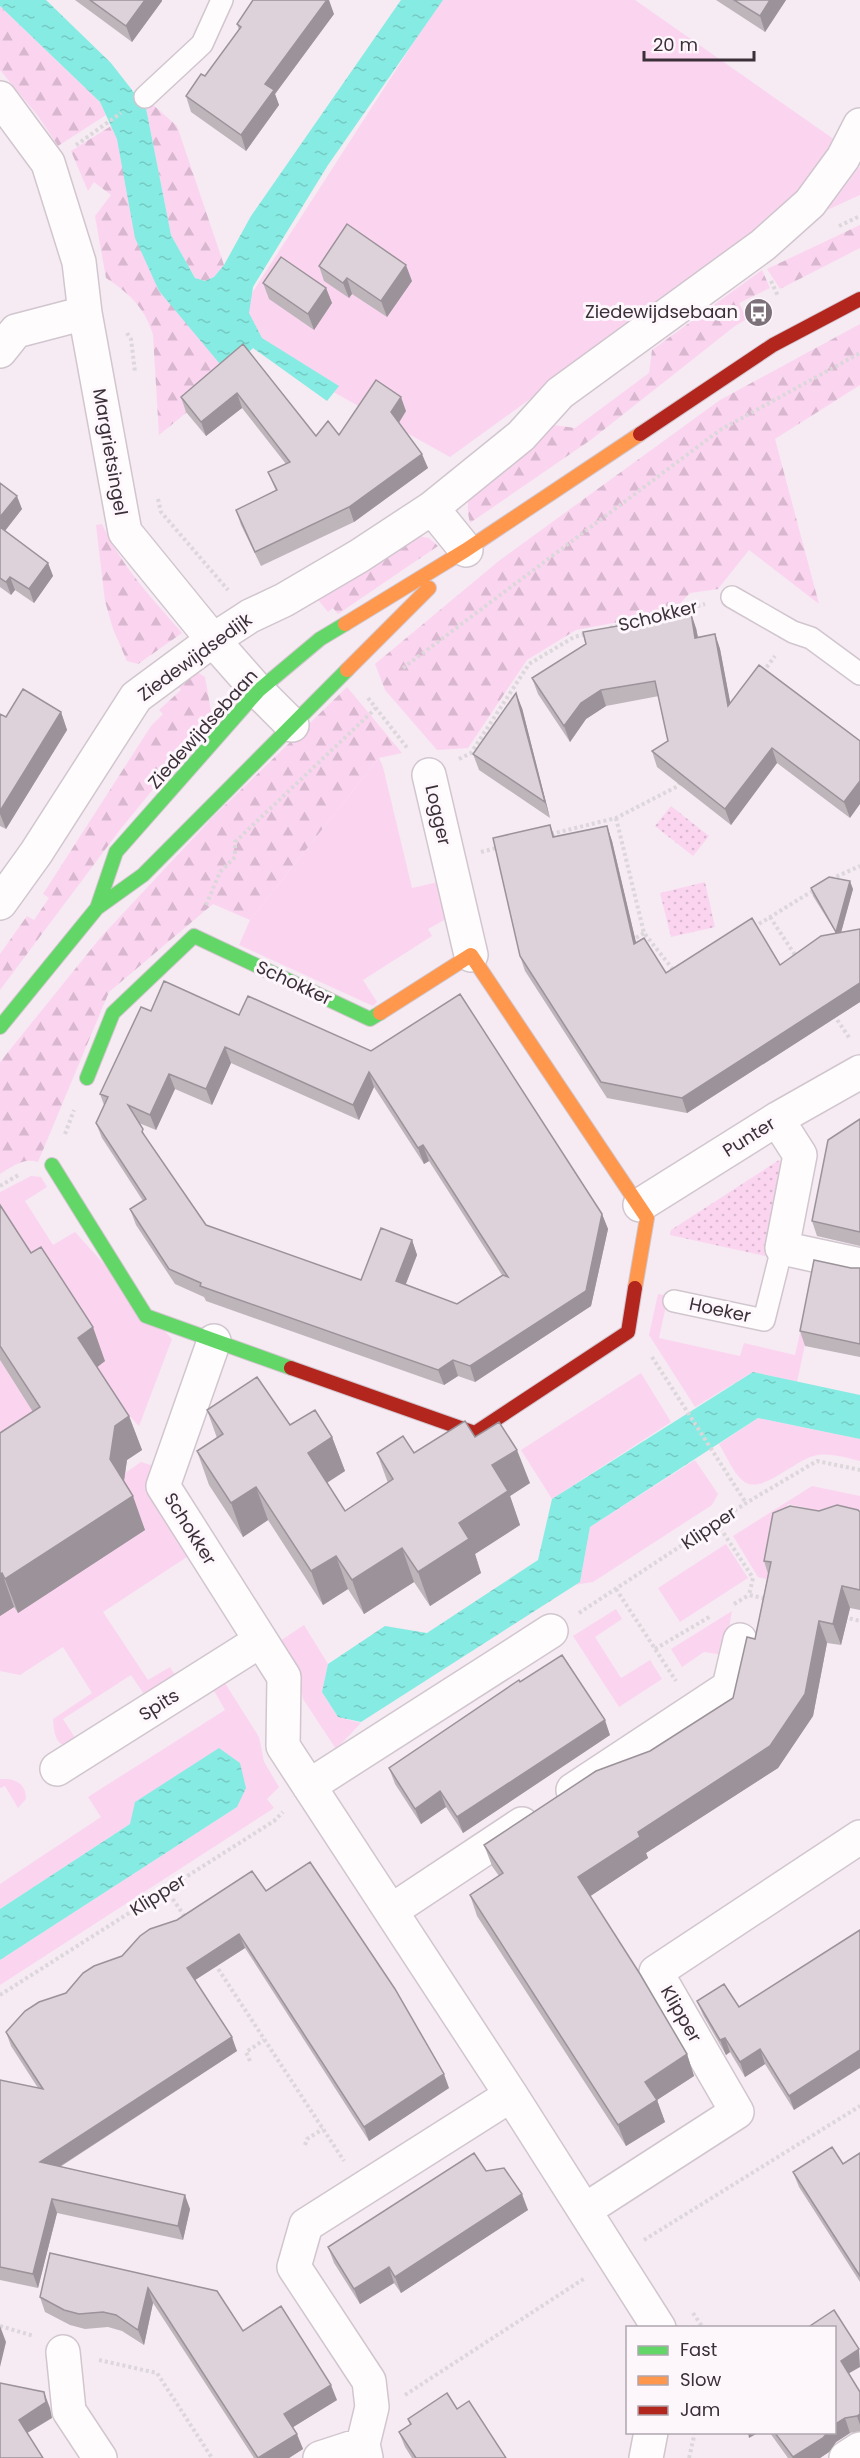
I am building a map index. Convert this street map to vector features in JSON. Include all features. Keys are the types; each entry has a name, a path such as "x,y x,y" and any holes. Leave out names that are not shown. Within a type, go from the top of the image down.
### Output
{"street":[{"name":"Margrietsingel","path":"0,98 48,163 78,262 124,532 213,640 292,725"},
{"name":"Ziedewijdsedijk","path":"0,903 36,853 136,697 213,640 250,616 284,600 359,556 432,508 521,436 560,393 763,245 810,203 843,158 860,125"},
{"name":"Ziedewijdsebaan","path":"97,908 116,852 258,691 320,639 466,550 773,345 860,299"},
{"path":"0,351 16,332 85,313"},
{"path":"432,508 466,550"},
{"name":"Ziedewijdsebaan","path":"0,1027 97,908 143,875 466,550"},
{"name":"Logger","path":"429,776 471,955"},
{"path":"87,1078 113,1013 194,936"},
{"name":"Schokker","path":"194,936 370,1019 471,955"},
{"path":"52,1165 146,1316 476,1433 628,1332 647,1218 471,955"},
{"name":"Punter","path":"640,1205 777,1119 857,1058"},
{"name":"Hoeker","path":"777,1119 800,1155 782,1248"},
{"path":"782,1248 860,1265"},
{"name":"Schokker","path":"214,1341 163,1486 260,1641"},
{"path":"309,1786 550,1631"},
{"path":"391,1911 729,1687 740,1640"},
{"path":"260,1641 284,1677 283,1746 511,2095 658,2326"},
{"name":"Spits","path":"57,1768 260,1641"},
{"name":"Klipper","path":"585,2210 737,2112 656,1972 860,1837"},
{"path":"320,2458 365,2451 372,2407 369,2381 294,2267 306,2225 511,2095"},
{"path":"63,2352 69,2411 100,2458"},
{"path":"646,2458 651,2434"},
{"path":"846,2458 860,2449"}],"lane":[{"path":"145,97 201,44 222,0"},
{"path":"732,597 793,632 810,638 860,674"},
{"name":"Hoeker","path":"674,1300 764,1320 782,1248"}],"path":[{"name":"Margrietsingel","path":"125,330 131,339 136,384"},
{"path":"395,674 720,430 860,353"},
{"name":"Margrietsingel","path":"155,491 161,512 250,616"},
{"name":"Schokker","path":"608,628 732,597"},
{"name":"Schokker","path":"429,776 471,753 529,664 574,637 597,631"},
{"path":"759,677 793,632"},
{"name":"Logger","path":"346,671 429,776"},
{"path":"194,936 220,872 235,858 235,842 376,708"},
{"path":"549,835 616,818 678,786 685,777"},
{"path":"616,818 644,933 674,972 684,967"},
{"path":"448,860 504,846"},
{"path":"828,881 860,866"},
{"path":"751,928 819,887"},
{"path":"770,917 802,966"},
{"path":"624,945 644,933"},
{"path":"828,1005 857,1058"},
{"path":"52,1165 87,1078"},
{"name":"Klipper","path":"628,1332 642,1342 746,1503"},
{"name":"Klipper","path":"550,1631 746,1503 817,1461 860,1470"},
{"path":"717,1523 753,1578 748,1595 728,1607"},
{"path":"616,1589 694,1710"},
{"path":"748,1595 779,1602"},
{"path":"655,1649 717,1613"},
{"path":"837,1616 860,1621"},
{"name":"Klipper","path":"0,1995 274,1821 309,1786"},
{"path":"166,1889 191,1926"},
{"path":"209,1955 362,2190"},
{"path":"250,2061 246,2052 264,2040"},
{"path":"305,2145 307,2139 323,2129"},
{"path":"0,2326 27,2333 63,2352 157,2373 212,2458"},
{"path":"689,2458 695,2434"}],"green space":[{"path":"441,0 635,0 835,140 788,212 450,457 251,346 243,307"},
{"path":"0,6 100,102 106,115 58,146 38,116 0,70"},
{"path":"151,103 177,126 224,265 214,277 205,281 195,278 171,235 146,108"},
{"path":"111,126 236,365 219,386 159,435 153,335 150,326 135,302 106,278 95,216 111,195 94,182 88,191 71,151"},
{"path":"860,166 860,195 827,210"},
{"path":"860,225 860,248 780,289 767,269"},
{"path":"762,270 770,288 739,303 747,319 735,326 592,439 470,523 468,502 477,483 553,425 575,428 649,373 652,350"},
{"path":"860,324 860,385 775,439 819,604 749,550 718,589 690,593 672,612 576,630 527,660 468,748 437,750 385,690 375,664 500,560 720,400"},
{"path":"102,524 128,568 182,633 138,664 127,661 113,629 105,601 96,525"},
{"path":"418,536 429,538 438,546 338,614 333,608 328,612 314,595"},
{"path":"195,671 205,677 212,717 119,831 0,990 0,954 27,916 34,920 49,898 43,894 151,726 163,714 159,710 181,690 174,680"},
{"path":"347,687 402,753 379,758 250,920 213,904 109,992 38,1162 23,1162 0,1174 0,1062 101,937 213,817"},
{"path":"379,758 412,888 438,882 455,914 428,929 432,936 363,980 377,1002 373,1006 239,945 250,920"},
{"path":"671,806 709,836 693,856 655,826"},
{"path":"705,882 715,927 671,937 660,893"},
{"path":"779,1160 785,1168 765,1256 670,1235 671,1230"},
{"path":"31,1176 41,1177 47,1187 25,1201 53,1245 75,1232 172,1339 139,1426 99,1384 86,1375 99,1364 0,1235 0,1192"},
{"path":"812,1281 817,1288 797,1382 753,1372 695,1407 649,1335 658,1294 668,1296 659,1338 740,1356 744,1343 795,1355"},
{"path":"0,1360 52,1441 0,1475"},
{"path":"641,1373 671,1422 552,1499 521,1450"},
{"path":"758,1418 860,1439 860,1461 834,1455 818,1455 809,1457 769,1481 750,1484 742,1480 735,1472 719,1444"},
{"path":"695,1460 718,1494 712,1505 593,1582 574,1585 580,1582 590,1527"},
{"path":"141,1462 154,1466 190,1555 103,1612 148,1680 170,1667 175,1675 146,1697 131,1675 63,1719 77,1741 61,1744 54,1731 53,1719 92,1693 63,1647 20,1675 0,1671 0,1616 10,1602 18,1613 125,1473"},
{"path":"812,1486 860,1496 860,1519 788,1504 771,1580 758,1577 733,1536"},
{"path":"726,1544 748,1578 680,1622 658,1588"},
{"path":"616,1609 622,1619 595,1637 621,1678 650,1660 662,1679 619,1707 573,1636"},
{"path":"732,1611 724,1655 704,1652 682,1667 671,1649"},
{"path":"304,1625 328,1664 322,1692 338,1717 361,1723 336,1749 303,1699 298,1675 277,1643"},
{"path":"223,1680 259,1737 264,1762 279,1787 267,1799 274,1808 0,1985 0,1960 237,1807 130,1824 0,1909 0,1884 101,1817 88,1797 225,1710 212,1687"},
{"path":"0,1779 10,1779 22,1785 26,1799 18,1808 5,1786 0,1788"}],"water":[{"path":"0,0 46,0 111,63 146,108 171,235 195,278 205,281 214,277 224,265 251,216 401,0 443,0 328,165 253,287 249,313 262,338 339,386 327,401 253,348 236,365 220,364 159,291 135,238 117,139 100,102 0,6"},
{"path":"753,1372 860,1395 860,1439 758,1418 590,1527 580,1582 361,1722 338,1717 322,1692 328,1664 385,1626 427,1633 538,1560 552,1499"},
{"path":"219,1748 240,1763 246,1788 237,1807 0,1960 0,1909 130,1824 135,1802"}],"building":[{"path":"90,0 145,0 126,26"},
{"path":"253,0 327,0 265,84 274,90 241,135 186,96 201,74 205,76 241,27 237,24"},
{"path":"734,0 770,0 760,16"},
{"path":"347,224 406,265 381,301 347,278 343,283 319,266"},
{"path":"281,257 326,288 308,314 263,283"},
{"path":"243,344 316,436 328,421 339,435 376,380 401,397 391,412 422,454 349,507 255,552 236,510 277,490 268,472 290,462 237,393 201,422 181,397"},
{"path":"0,483 17,496 0,517"},
{"path":"0,527 48,563 29,589 10,577 6,582 0,578"},
{"path":"691,613 695,638 715,634 728,706 759,665 860,741 860,781 844,802 772,748 725,809 652,751 668,741 655,681 601,690 581,703 564,726 532,678 586,644 583,632"},
{"path":"23,689 61,712 0,811 0,714 6,717"},
{"path":"516,693 545,802 473,754"},
{"path":"550,825 553,837 607,826 634,944 644,938 666,973 752,918 780,965 821,936 860,929 860,983 682,1098 601,1082 520,956 493,838"},
{"path":"829,877 850,881 836,932 811,888"},
{"path":"164,981 239,1015 248,996 371,1051 460,994 602,1214 586,1291 470,1366 453,1360 438,1370 200,1286 201,1283 169,1269 130,1209 146,1199 96,1123 108,1097 100,1094 141,1007 151,1011","holes":["225,1047 353,1105 369,1072 418,1148 423,1145 508,1277 503,1275 457,1304 396,1281 412,1240 381,1228 361,1280 206,1225 142,1132 143,1129 128,1105 150,1115 169,1074 206,1089"]},
{"path":"860,1119 860,1232 812,1221 828,1140"},
{"path":"0,1205 31,1253 41,1247 93,1327 78,1338 129,1416 115,1426 110,1459 133,1496 5,1579 2,1573 0,1574 0,1433 40,1407 0,1346"},
{"path":"814,1260 860,1268 860,1344 800,1331"},
{"path":"257,1377 290,1425 315,1410 332,1437 308,1453 345,1511 393,1479 377,1453 403,1436 414,1453 465,1421 475,1437 499,1422 517,1450 492,1465 508,1491 459,1523 469,1539 418,1572 402,1548 352,1580 336,1556 311,1571 256,1487 231,1503 197,1451 223,1434 207,1410"},
{"path":"837,1505 860,1512 860,1590 842,1586 833,1624 819,1621 805,1694 770,1746 638,1832 640,1837 578,1877 640,1974 687,2054 645,2082 657,2100 618,2125 470,1895 503,1873 484,1845 596,1771 650,1751 733,1698 747,1637 755,1639 771,1562 764,1561 773,1513 790,1506 819,1511"},
{"path":"562,1655 605,1720 457,1817 440,1791 415,1809 389,1768 519,1680 520,1682"},
{"path":"310,1862 395,1989 444,2074 364,2127 239,1934 187,1968 232,2037 40,2162 185,2195 178,2226 52,2199 33,2274 0,2267 0,2080 43,2089 6,2032 25,2011 39,2002 66,1993 83,1973 94,1966 122,1956 140,1936 150,1929 177,1920 252,1871 266,1891"},
{"path":"860,1930 860,2050 789,2096 760,2049 740,2062 725,2038 720,2040 697,2001 724,1984 739,2007"},
{"path":"832,2147 843,2164 860,2153 860,2276 793,2172"},
{"path":"474,2153 486,2171 504,2168 522,2194 395,2277 389,2267 354,2289 328,2247"},
{"path":"50,2253 217,2291 243,2331 281,2306 331,2385 284,2414 297,2434 258,2458 148,2288 138,2330 116,2315 103,2312 79,2314 64,2310 40,2297"},
{"path":"834,2310 859,2349 841,2361 860,2392 860,2414 857,2416 845,2418 836,2424 836,2326 810,2326"},
{"path":"0,2383 44,2392 46,2402 19,2420 43,2458 0,2458"},
{"path":"447,2393 457,2409 469,2401 506,2458 416,2458 399,2432 411,2424 408,2419"},
{"path":"776,2434 826,2434 823,2438 793,2457"}],"traffic: fast":[{"path":"97,908 116,852 258,691 320,639 345,624"},
{"path":"0,1027 97,908 143,875 347,670"},
{"path":"87,1078 113,1013 194,936 370,1019 380,1013"},
{"path":"52,1165 146,1316 291,1368"}],"traffic: slow":[{"path":"345,624 466,550 640,434"},
{"path":"347,670 429,588"},
{"path":"380,1013 471,955 647,1218 635,1288"}],"traffic: jam":[{"path":"640,434 773,345 860,299"},
{"path":"291,1368 475,1433 628,1332 635,1288"}],"place":[{"name":"Ziedewijdsebaan","path":"759,312"}]}
